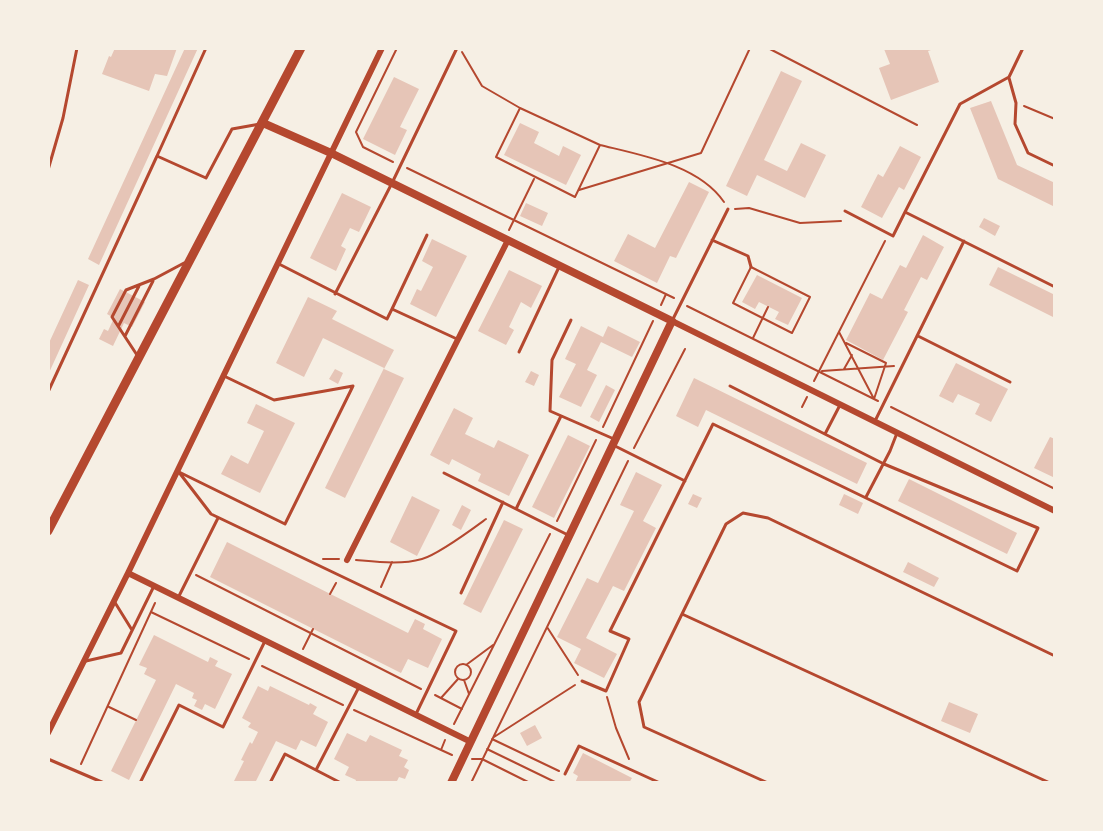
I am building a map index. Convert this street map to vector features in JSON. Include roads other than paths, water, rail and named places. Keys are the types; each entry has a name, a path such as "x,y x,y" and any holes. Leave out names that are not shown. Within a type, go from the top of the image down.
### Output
{"main road":[{"path":"48,531 301,48"}],"street":[{"path":"48,733 178,471 382,48"},
{"path":"263,123 331,153 507,239 898,431 1055,511"},
{"path":"347,560 507,239"},
{"path":"451,783 672,321"},
{"path":"128,573 471,742"}],"lane":[{"path":"48,170 63,118 76,48"},
{"path":"48,392 206,48"},
{"path":"335,294 459,48"},
{"path":"845,211 893,236 960,104 1009,77 1023,48"},
{"path":"1009,77 1016,103 1015,124 1028,153 1055,166"},
{"path":"157,156 206,178 232,129 263,123"},
{"path":"672,321 728,209"},
{"path":"905,212 1055,287"},
{"path":"278,263 387,319 427,235"},
{"path":"712,240 748,256 751,267"},
{"path":"875,421 964,241"},
{"path":"139,358 112,317 126,290 191,260"},
{"path":"519,352 560,265"},
{"path":"125,336 154,279"},
{"path":"118,327 140,284"},
{"path":"392,309 458,340"},
{"path":"571,320 552,360 550,411 614,442 685,481"},
{"path":"918,336 1010,382"},
{"path":"178,471 285,524 353,386 274,400 224,376"},
{"path":"582,681 606,691 629,639 610,631 713,424 1017,571 1038,528 884,464 730,386"},
{"path":"825,434 840,404"},
{"path":"516,509 561,416"},
{"path":"866,497 898,431"},
{"path":"178,471 211,514 456,631 415,714"},
{"path":"444,473 569,536"},
{"path":"461,593 503,502"},
{"path":"768,783 644,727 639,702 726,524 743,513 768,518 1055,656"},
{"path":"178,598 218,518"},
{"path":"84,661 121,653 153,586"},
{"path":"114,601 132,630"},
{"path":"682,614 1050,783"},
{"path":"140,783 179,705 224,726 265,641"},
{"path":"316,770 359,687"},
{"path":"565,774 579,746 660,783"},
{"path":"270,783 285,754 341,783"},
{"path":"48,759 104,783"}]}
